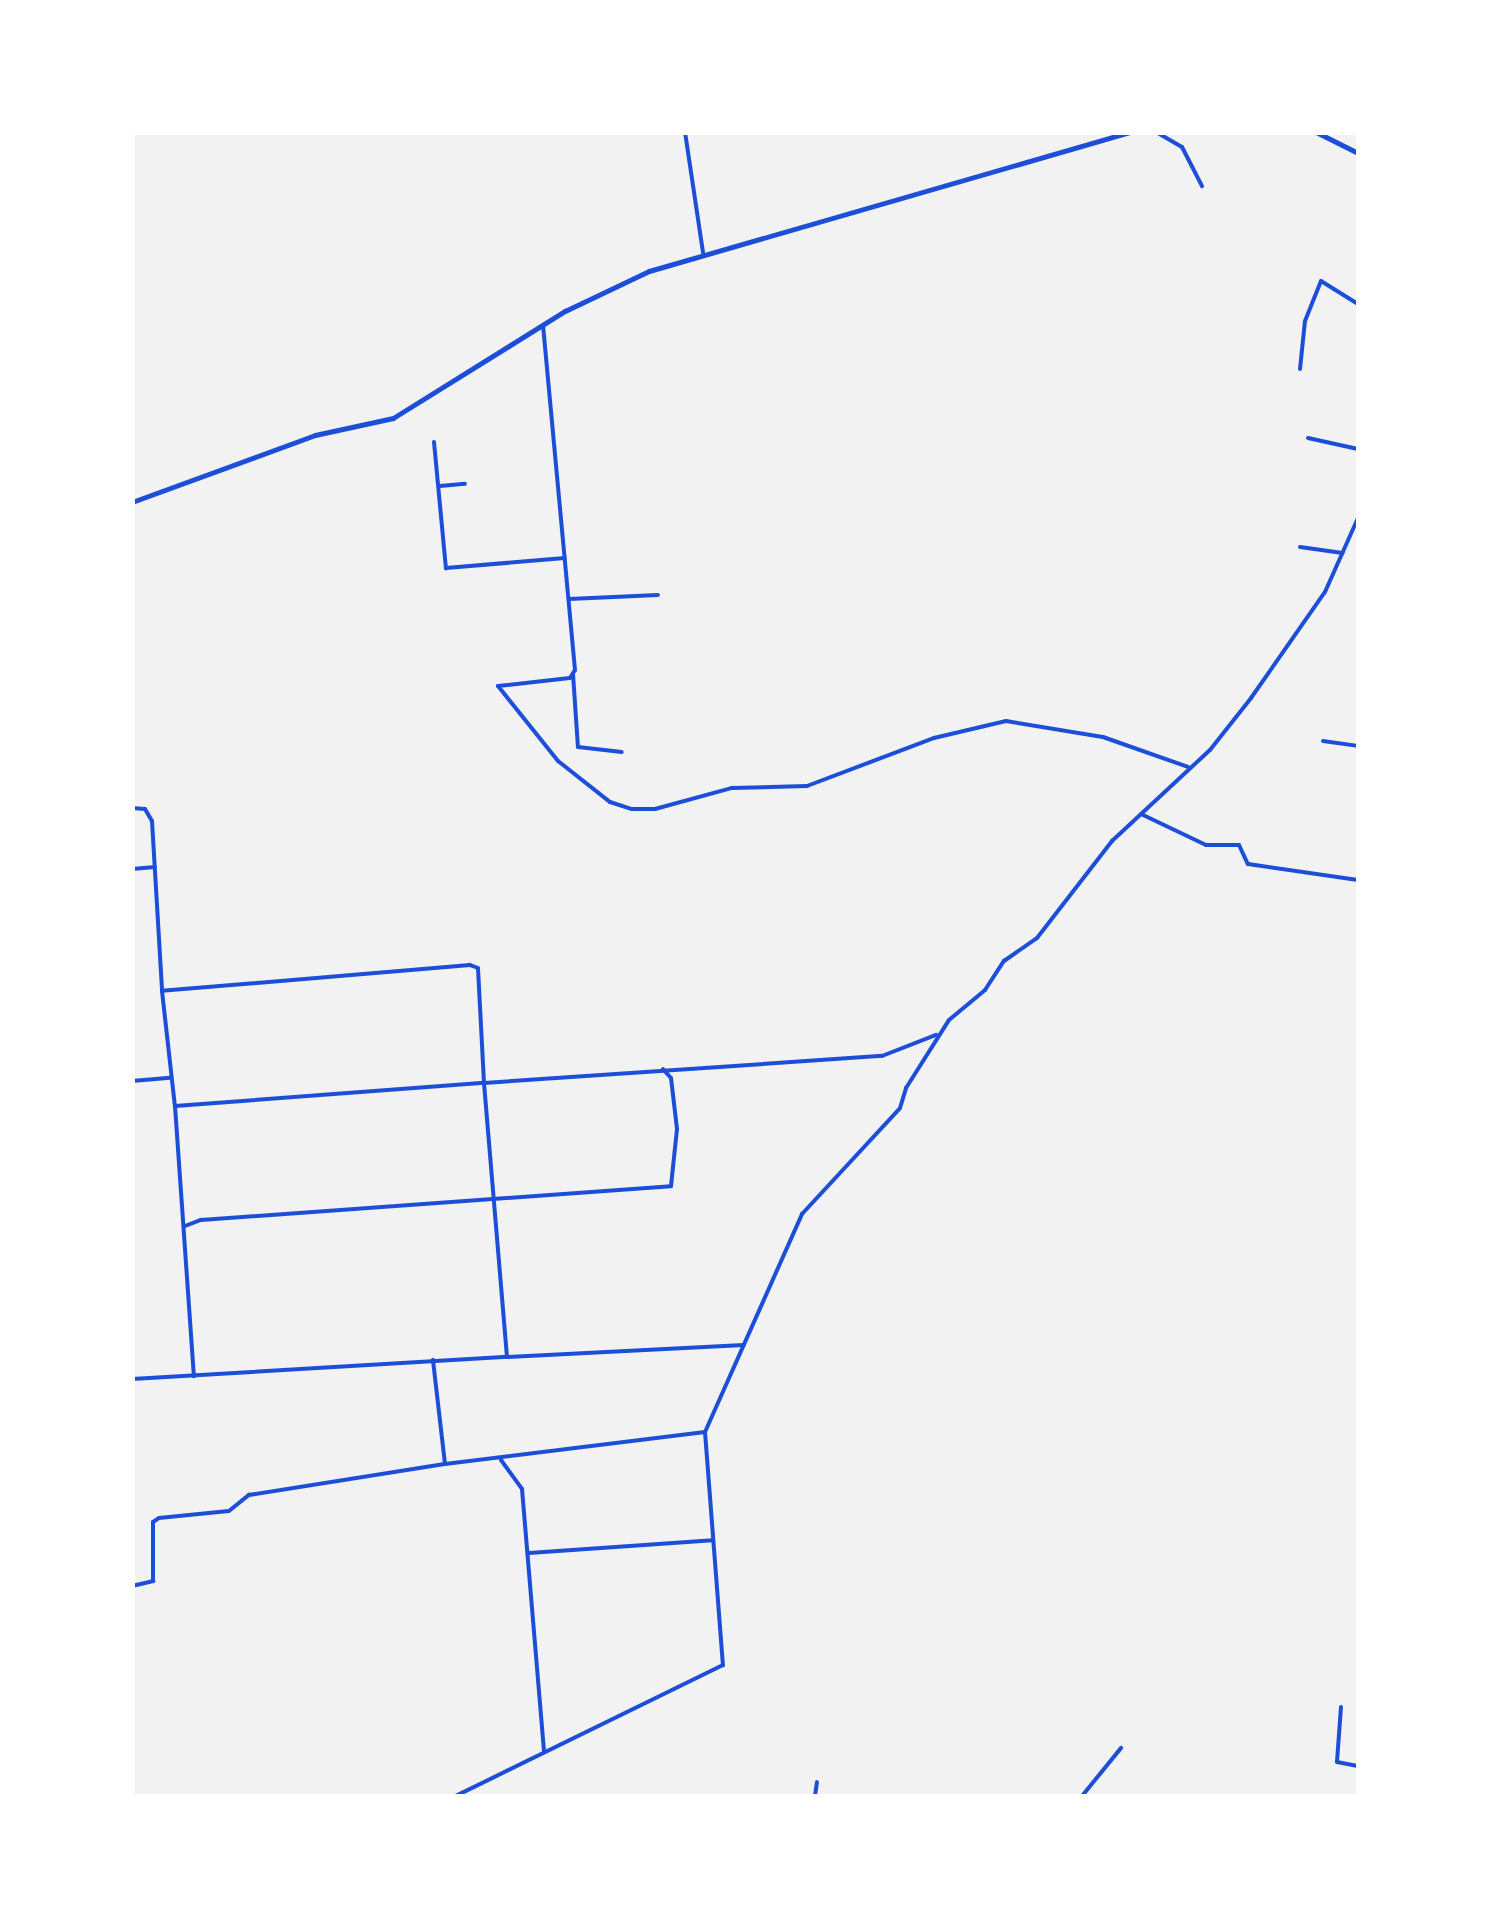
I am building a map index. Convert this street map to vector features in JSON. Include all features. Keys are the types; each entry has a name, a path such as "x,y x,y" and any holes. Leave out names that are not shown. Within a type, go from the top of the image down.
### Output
{"street":[{"path":"684,132 703,253"},
{"path":"132,502 299,440 393,418 543,325 650,271 1130,132"},
{"path":"1156,132 1182,146 1202,186"},
{"path":"1316,132 1358,153"},
{"path":"1300,369 1305,321 1321,280 1358,304"},
{"path":"543,325 578,747 622,752"},
{"path":"1308,438 1358,449"},
{"path":"434,442 446,568 564,558"},
{"path":"438,486 465,484"},
{"path":"456,1796 723,1665 705,1432 802,1214 900,1108 940,1033 984,990 1004,960 1037,938 1091,865 1190,768 1308,619 1358,518"},
{"path":"1300,547 1343,553"},
{"path":"568,599 658,595"},
{"path":"573,674 498,686 558,761 610,802 632,808 665,807 732,788 807,786 934,738 1006,721 1103,737 1190,768"},
{"path":"1323,741 1358,746"},
{"path":"132,808 149,813 155,867 194,1376"},
{"path":"1140,814 1206,845 1238,845 1248,864 1358,880"},
{"path":"132,868 155,867"},
{"path":"162,990 470,965 478,968 492,1200 507,1357"},
{"path":"176,1106 664,1068 882,1056 940,1033"},
{"path":"185,1226 671,1186 676,1129 671,1078 664,1068"},
{"path":"132,1081 170,1078"},
{"path":"132,1379 744,1345"},
{"path":"432,1360 445,1464"},
{"path":"132,1586 153,1580 153,1522 160,1518 229,1511 250,1495 445,1464 705,1432"},
{"path":"500,1460 522,1489 544,1753"},
{"path":"527,1554 713,1540"},
{"path":"1341,1707 1337,1762 1358,1766"},
{"path":"1082,1796 1121,1748"},
{"path":"815,1796 817,1782"}]}
